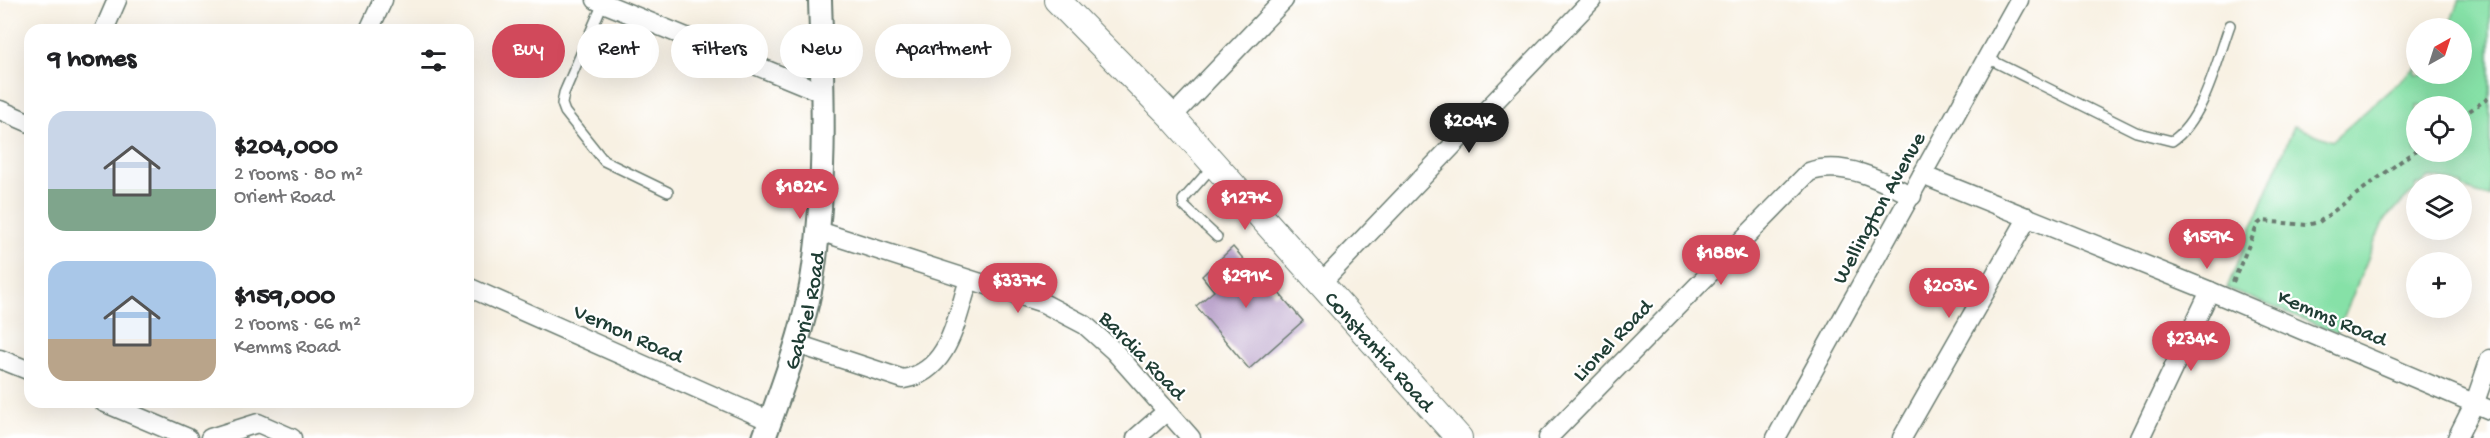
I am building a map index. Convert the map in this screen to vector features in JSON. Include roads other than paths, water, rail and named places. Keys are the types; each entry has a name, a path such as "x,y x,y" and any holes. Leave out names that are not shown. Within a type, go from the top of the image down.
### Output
{"main road":[{"name":"Constantia Road","path":"1057,0 1172,117 1459,438"}],"street":[{"path":"107,24 117,0"},
{"path":"372,24 383,0"},
{"name":"Gabriel Road","path":"767,430 797,344 810,288 819,231 823,93 819,0"},
{"path":"1172,117 1284,0"},
{"path":"1321,283 1592,0"},
{"name":"Wellington Avenue","path":"1776,438 2019,0"},
{"path":"599,2 823,93"},
{"path":"0,110 24,120"},
{"name":"Lionel Road","path":"1548,438 1809,172 1822,167 1851,171 1912,196"},
{"name":"Kemms Road","path":"1922,175 2210,291 2483,406"},
{"path":"1902,438 2028,217"},
{"name":"Bardia Road","path":"819,231 1043,303 1085,325 1114,351 1191,438"},
{"path":"797,344 903,379 916,377 936,365 945,350 969,280"},
{"name":"Vernon Road","path":"474,290 767,430"},
{"path":"2140,438 2210,291"},
{"path":"0,359 24,369"},
{"path":"2457,438 2483,406 2490,359"},
{"path":"117,408 188,438"},
{"path":"1136,438 1167,411"},
{"path":"210,438 258,423 292,438"}],"lane":[{"path":"599,2 564,93 562,104 565,112 604,161 668,192"},
{"path":"1987,58 2136,132 2172,141 2184,133 2196,117 2230,25"},
{"path":"1215,164 1183,200 1184,206 1217,237"}]}
